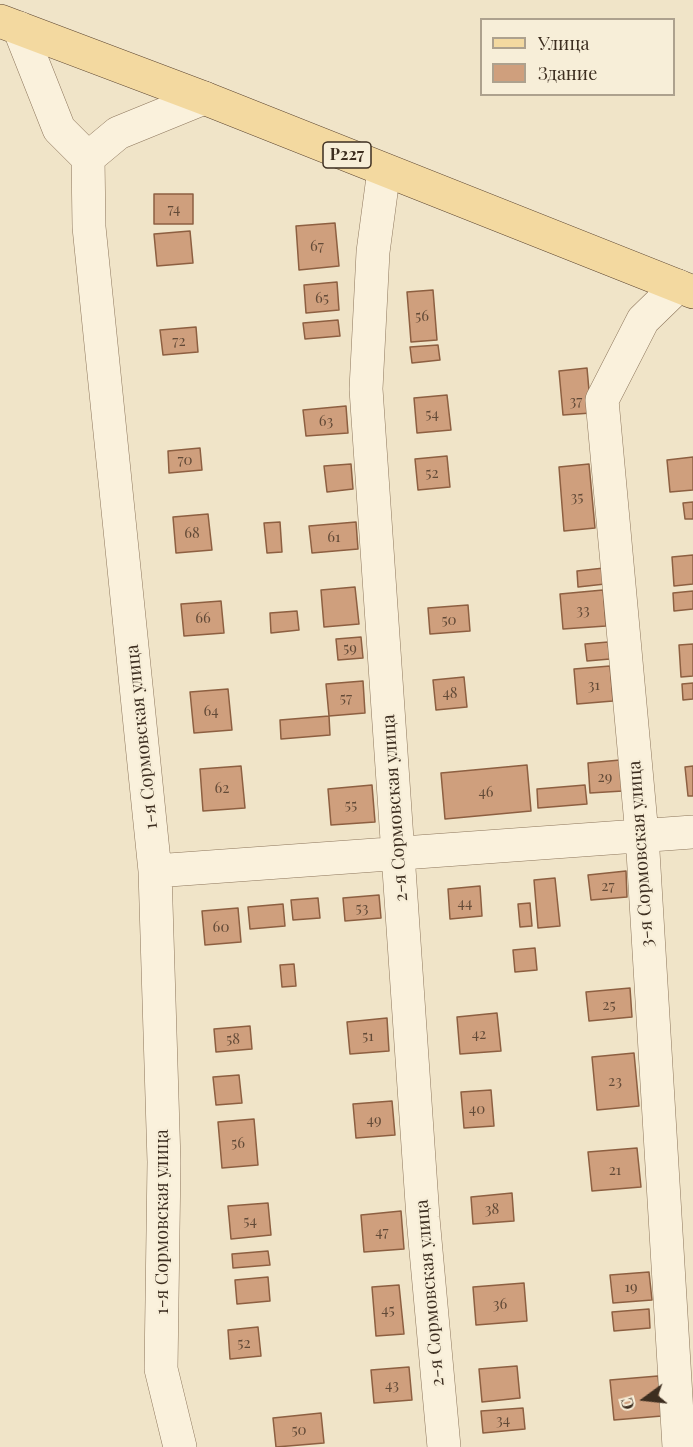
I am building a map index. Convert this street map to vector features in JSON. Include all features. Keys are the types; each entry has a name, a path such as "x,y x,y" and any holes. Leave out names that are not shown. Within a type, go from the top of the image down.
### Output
{"main road":[{"name":"Р227","path":"9,24 204,98 686,289"}],"street":[{"path":"9,24 59,129 88,158 118,133 204,98"},
{"name":"1-я Сормовская улица","path":"88,158 88,227 155,871 164,1162 161,1369 180,1447"},
{"name":"2-я Сормовская улица","path":"384,170 373,252 366,389 423,1218 444,1447"},
{"name":"3-я Сормовская улица","path":"679,1447 642,834 602,400 643,320 686,289"},
{"path":"155,871 693,832"},
{"path":"679,1447 693,1445"}],"building":[{"path":"154,194 193,194 193,224 154,224"},
{"path":"335,223 339,266 299,270 296,226"},
{"path":"190,231 193,263 157,266 154,234"},
{"path":"337,282 339,310 306,313 304,285"},
{"path":"433,290 437,340 411,342 407,292"},
{"path":"338,320 340,336 305,339 303,323"},
{"path":"196,327 198,352 163,355 160,330"},
{"path":"438,345 440,360 412,363 410,347"},
{"path":"587,368 591,413 563,415 559,371"},
{"path":"447,395 451,430 417,433 414,398"},
{"path":"346,406 348,433 306,436 303,410"},
{"path":"200,448 202,470 169,473 168,451"},
{"path":"447,456 450,487 418,490 415,459"},
{"path":"693,457 693,490 670,492 667,460"},
{"path":"351,464 353,489 327,492 324,466"},
{"path":"589,464 595,528 564,531 559,467"},
{"path":"693,502 693,519 685,519 683,503"},
{"path":"208,514 212,550 176,553 173,517"},
{"path":"280,522 282,552 267,553 264,523"},
{"path":"356,522 358,549 312,553 309,526"},
{"path":"693,555 693,584 674,586 672,557"},
{"path":"604,568 605,584 578,587 577,571"},
{"path":"355,587 359,624 324,627 321,590"},
{"path":"603,590 606,626 563,629 560,594"},
{"path":"693,591 693,609 674,611 673,593"},
{"path":"221,601 224,633 184,636 181,604"},
{"path":"468,605 470,631 430,634 428,608"},
{"path":"297,611 299,630 271,633 270,613"},
{"path":"361,637 363,658 338,660 336,639"},
{"path":"608,642 610,659 587,661 585,644"},
{"path":"693,644 693,676 681,677 679,645"},
{"path":"610,666 613,701 577,704 574,669"},
{"path":"464,677 467,707 436,710 433,680"},
{"path":"363,681 365,713 329,716 326,684"},
{"path":"693,683 693,699 683,700 682,684"},
{"path":"228,689 232,730 194,733 190,692"},
{"path":"329,716 330,735 281,739 280,720"},
{"path":"620,760 623,791 590,793 588,763"},
{"path":"527,765 531,811 445,819 441,773"},
{"path":"241,766 245,808 203,811 200,769"},
{"path":"693,766 693,796 688,796 685,767"},
{"path":"372,785 375,822 331,825 328,789"},
{"path":"585,785 587,804 538,808 537,789"},
{"path":"626,871 627,897 591,900 588,875"},
{"path":"555,878 560,926 538,928 534,880"},
{"path":"480,886 482,916 450,919 448,889"},
{"path":"379,895 381,918 345,921 343,898"},
{"path":"318,898 320,918 293,920 291,900"},
{"path":"530,903 532,926 520,927 518,904"},
{"path":"283,904 285,926 250,929 248,907"},
{"path":"238,908 241,942 205,945 202,911"},
{"path":"535,948 537,970 515,972 513,950"},
{"path":"294,964 296,986 282,987 280,965"},
{"path":"630,988 632,1017 589,1021 586,992"},
{"path":"497,1013 501,1051 460,1054 457,1017"},
{"path":"387,1018 389,1051 350,1054 347,1022"},
{"path":"250,1026 252,1049 216,1052 214,1029"},
{"path":"634,1053 639,1106 597,1110 592,1057"},
{"path":"239,1075 242,1103 216,1105 213,1077"},
{"path":"491,1090 494,1126 464,1128 461,1092"},
{"path":"392,1101 395,1135 356,1138 353,1104"},
{"path":"254,1119 258,1165 222,1168 218,1122"},
{"path":"637,1148 641,1187 592,1191 588,1152"},
{"path":"512,1193 514,1221 473,1224 471,1197"},
{"path":"268,1203 271,1235 231,1239 228,1206"},
{"path":"401,1211 404,1249 364,1252 361,1215"},
{"path":"268,1251 270,1265 233,1268 232,1254"},
{"path":"649,1272 652,1300 613,1303 610,1275"},
{"path":"268,1277 270,1301 237,1304 235,1280"},
{"path":"524,1283 527,1321 476,1325 473,1287"},
{"path":"399,1285 404,1334 376,1336 372,1287"},
{"path":"649,1309 650,1328 614,1331 612,1312"},
{"path":"258,1327 261,1356 230,1359 228,1330"},
{"path":"517,1366 520,1398 482,1402 479,1369"},
{"path":"409,1367 412,1400 374,1403 371,1370"},
{"path":"658,1376 662,1416 614,1420 610,1380"},
{"path":"523,1408 525,1429 483,1433 481,1411"},
{"path":"321,1413 324,1443 276,1447 273,1418"}]}
